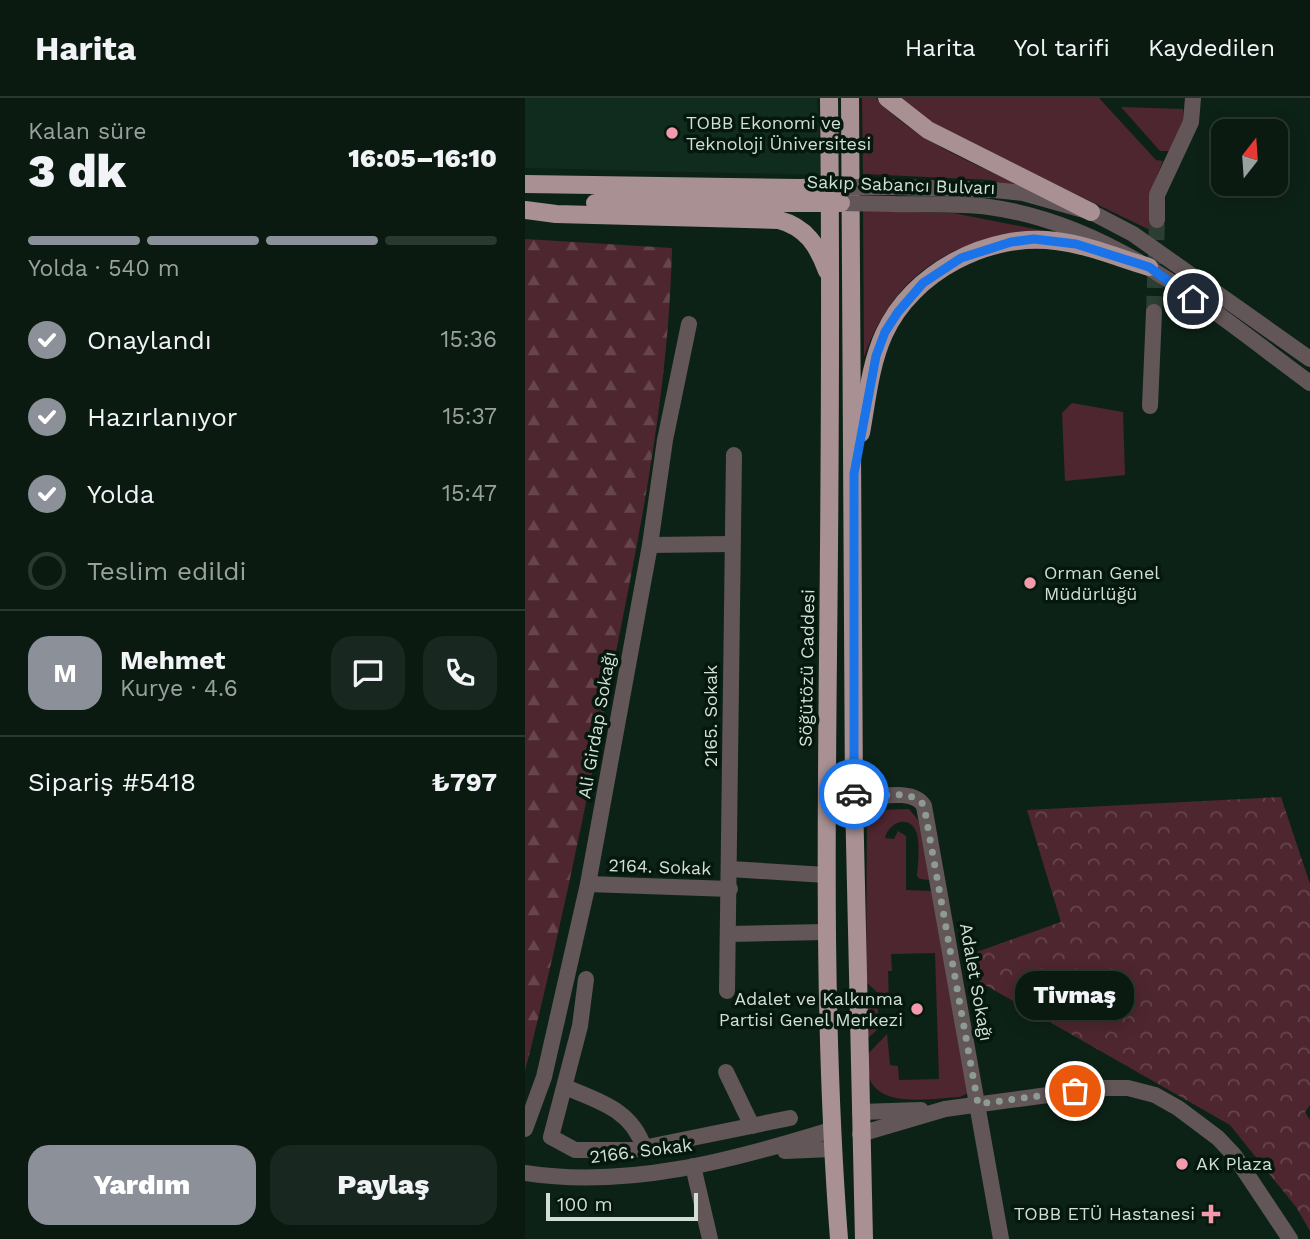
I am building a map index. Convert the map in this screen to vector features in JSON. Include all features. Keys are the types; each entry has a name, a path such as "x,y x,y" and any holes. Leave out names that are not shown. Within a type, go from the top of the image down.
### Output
{"main road":[{"name":"Söğütözü Caddesi","path":"829,98 837,193 831,282 825,932 831,1130 839,1239"},
{"path":"850,98 854,799 864,1239"},
{"path":"887,98 928,131 1091,212"},
{"name":"Sakıp Sabancı Bulvarı","path":"525,184 798,195"},
{"name":"Sakıp Sabancı Bulvarı","path":"525,204 837,193"},
{"path":"525,210 556,214 779,219 799,227 808,236 821,254 831,282"},
{"path":"854,474 876,356 885,332 912,293 936,272 961,258 990,247 1034,239 1076,244 1149,267"},
{"path":"831,1130 860,1112"},
{"path":"832,1149 860,1134"}],"street":[{"path":"1157,220 1157,195 1191,122 1193,98"},
{"name":"Sakıp Sabancı Bulvarı","path":"893,196 995,190 1035,196 1091,212 1133,234 1310,359"},
{"name":"Sakıp Sabancı Bulvarı","path":"837,193 893,196 988,207 1042,219 1101,240 1149,267 1310,383"},
{"path":"1150,406 1154,312"},
{"name":"Ali Girdap Sokağı","path":"525,1129 544,1077 588,884 689,324"},
{"name":"2165. Sokak","path":"727,991 734,455"},
{"path":"650,545 731,544"},
{"name":"Adalet Sokağı","path":"854,799 912,796 921,800 924,806 1001,1239"},
{"name":"2164. Sokak","path":"730,869 826,875"},
{"name":"2164. Sokak","path":"588,884 730,889"},
{"path":"729,934 825,932"},
{"path":"586,979 580,1026 551,1137 575,1150 642,1148 790,1118"},
{"path":"726,1072 752,1126"},
{"path":"565,1087 621,1111 632,1123 655,1171"},
{"path":"860,1112 945,1109 1099,1088 1129,1088 1155,1096 1200,1122 1234,1155 1290,1239"},
{"path":"860,1134 945,1109"},
{"name":"2166. Sokak","path":"525,1173 582,1178 693,1166 761,1152 831,1130"},
{"path":"636,1174 642,1148"},
{"name":"2166. Sokak","path":"761,1152 832,1149"},
{"path":"693,1166 710,1239"}],"shaded area":[{"name":"TOBB Ekonomi ve Teknoloji Üniversitesi","path":"525,98 817,98 821,175 525,168"}],"green space":[{"path":"862,98 876,98 927,139 1025,188 990,180 863,174"},
{"name":"TOBB Ekonomi ve Teknoloji Üniversitesi","path":"897,98 1099,98 1156,160 1163,161 1154,183 1150,230 994,155 909,110"},
{"path":"1121,107 1183,109 1184,119 1169,151 1160,151"},
{"path":"863,211 953,213 1045,231 984,240 933,263 911,281 893,302 877,327 864,357"},
{"path":"525,239 672,248 660,402 635,556 573,865 525,1071"},
{"path":"1072,403 1123,412 1125,475 1065,481 1062,413"},
{"path":"1281,797 1310,884 1310,1105 1305,1112 1310,1120 1310,1231 1296,1207 1230,1125 978,981 971,954 1061,922 1027,810"},
{"path":"909,809 918,820 930,880 917,876 918,839 910,824 895,824 885,838 894,839 898,831 906,836 906,890 933,891 968,1093 960,1097 925,1100 899,1098 878,1090 869,1076 867,1055 887,1034 890,1065 898,1066 899,1080 939,1079 935,953 891,954 892,971 888,971 889,1003 866,982 867,816 875,810"},
{"path":"866,993 878,1006 878,1029 867,1039"}],"tunnel":[{"path":"1154,312 1157,220"}],"way so far":[{"path":"854,794 854,799 912,796 921,800 924,806 978,1104 1075,1091"}],"place":[{"name":"TOBB Ekonomi ve Teknoloji Üniversitesi","path":"672,133"},
{"name":"Orman Genel Müdürlüğü","path":"1030,583"},
{"name":"Adalet ve Kalkınma Partisi Genel Merkezi","path":"917,1009"},
{"name":"Tivmaş","path":"1075,1091"},
{"name":"AK Plaza","path":"1182,1164"},
{"name":"TOBB ETÜ Hastanesi","path":"1211,1214"}],"route":[{"path":"854,794 854,474 876,356 885,332 898,312 923,283 961,258 990,247 1034,239 1076,244 1149,267 1193,299"}]}
